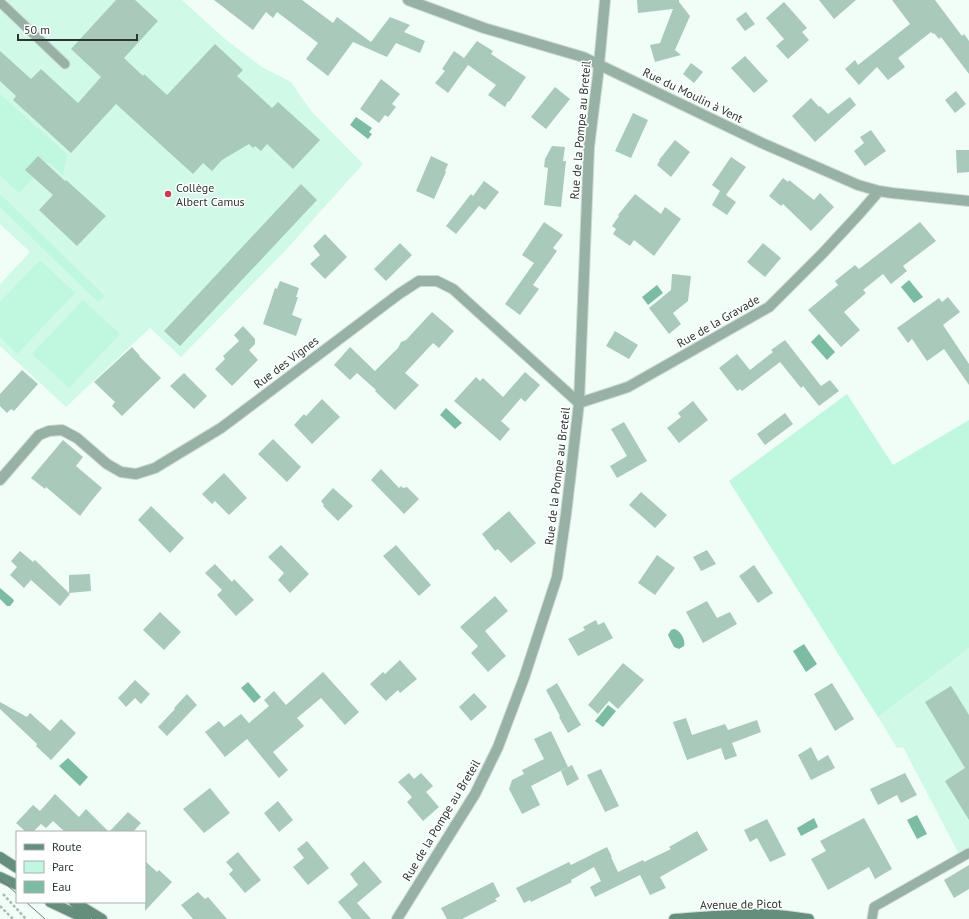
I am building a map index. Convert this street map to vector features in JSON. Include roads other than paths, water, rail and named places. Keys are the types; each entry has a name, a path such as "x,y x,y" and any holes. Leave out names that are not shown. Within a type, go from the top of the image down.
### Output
{"street":[{"name":"Rue du Moulin à Vent","path":"408,0 484,28 583,57 762,143 858,185 879,191 969,201"},
{"name":"Rue de la Pompe au Breteil","path":"398,919 475,794 498,747 524,678 556,578 566,514 579,403 589,147 605,0"},
{"name":"Rue de la Gravade","path":"579,403 628,386 769,307 823,253 879,191"},
{"name":"Rue des Vignes","path":"0,480 39,435 55,430 62,430 77,438 106,464 121,472 136,474 155,468 221,428 399,294 419,281 437,281 453,289 579,403"},
{"path":"0,857 16,867"},
{"path":"0,877 16,885"},
{"path":"52,903 86,919"},
{"path":"76,903 102,919"},
{"name":"Avenue de Picot","path":"674,919 761,914 809,919"}],"lane":[{"path":"0,2 65,64"},
{"path":"872,919 874,907 969,853"}],"water":[{"path":"356,117 372,128 369,132 372,134 368,139 350,125"},
{"path":"909,280 923,297 914,303 901,287"},
{"path":"657,285 663,293 648,305 642,297"},
{"path":"819,334 835,352 827,360 811,342"},
{"path":"446,408 462,423 455,429 440,415"},
{"path":"0,588 13,599 14,601 10,606 7,606 0,599"},
{"path":"674,629 680,633 684,641 684,646 679,649 674,647 668,635 671,630"},
{"path":"804,644 817,664 806,672 793,651"},
{"path":"248,682 261,697 254,703 241,688"},
{"path":"608,705 616,711 603,727 595,721"},
{"path":"68,758 88,777 80,786 59,766"},
{"path":"917,815 927,834 917,839 907,820"},
{"path":"814,818 818,827 801,836 797,828"}],"tram line":[{"path":"0,879 16,893"},
{"path":"27,903 45,919"}],"place":[{"name":"Collège Albert Camus","path":"168,194"}]}
